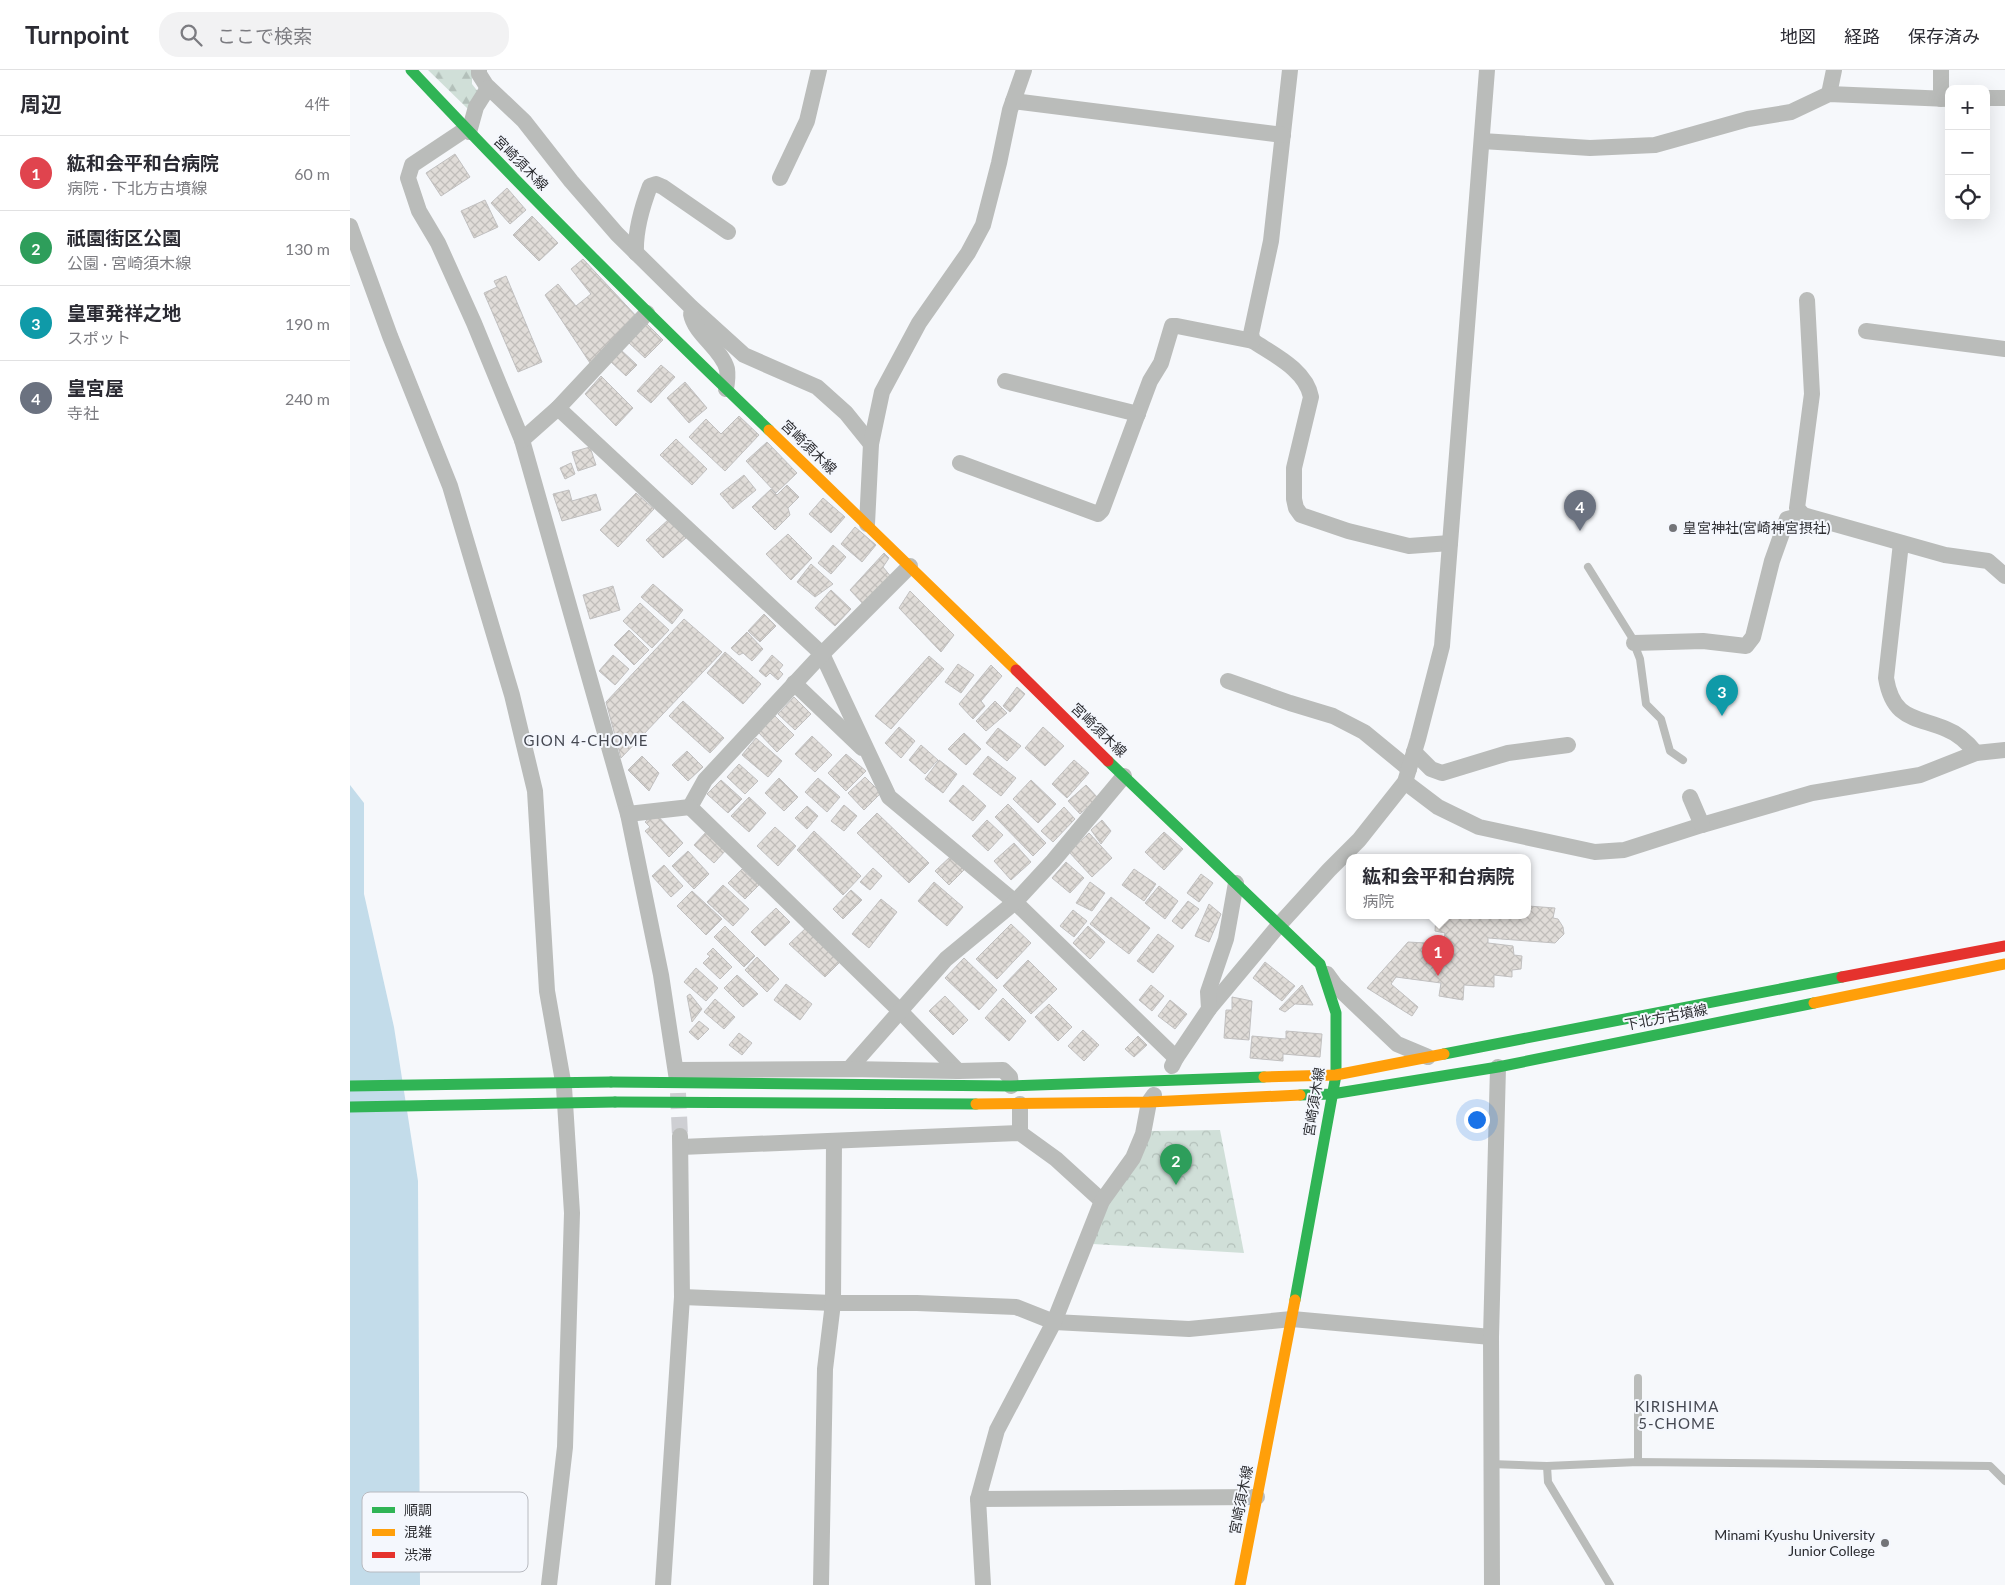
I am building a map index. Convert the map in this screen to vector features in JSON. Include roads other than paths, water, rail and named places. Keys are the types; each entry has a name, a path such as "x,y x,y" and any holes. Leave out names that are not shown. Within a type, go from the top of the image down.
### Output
{"main road":[{"name":"宮崎須木線","path":"411,70 468,131 647,313 1320,964 1336,1012 1336,1075 1292,1319 1240,1585"},
{"name":"下北方古墳線","path":"350,1086 611,1082 1011,1086 1336,1075 2005,946"},
{"name":"下北方古墳線","path":"350,1107 615,1102 1020,1104 1149,1102 1332,1094 1498,1067 2005,964"}],"street":[{"path":"479,70 479,74 488,88 524,121 570,181 617,234 691,306 744,355 817,387 846,413 872,444"},
{"path":"780,178 807,121 819,70"},
{"path":"867,524 872,444 882,392 919,323 968,253 983,225 1013,101 1024,70"},
{"path":"1253,341 1251,334 1271,241 1290,70"},
{"path":"983,1585 978,1499 998,1430 1054,1322 1102,1201 1133,1158 1143,1134 1149,1102 1166,1081 1176,1058 1209,1009 1279,925 1359,840 1407,776 1442,646 1487,70"},
{"path":"1830,94 1834,70"},
{"path":"1482,141 1590,148 1655,145 1748,119 1792,112 1830,94 1945,99 1941,70"},
{"path":"488,88 476,107 468,131 412,165 408,178 419,211 438,243 474,323 522,440 628,814 661,975 676,1075 849,1069 1003,1070 1010,1077 1011,1086"},
{"path":"1990,98 2005,98"},
{"path":"1013,101 1283,135"},
{"path":"636,253 635,237 646,195 650,186 656,184 728,232"},
{"path":"350,226 390,336 450,486 512,695 535,791 547,992 564,1087 572,1213 565,1447 549,1585"},
{"path":"1807,300 1812,394 1796,508 1803,515 1945,556 1988,561 2005,576"},
{"path":"691,306 691,316 718,353 727,370 726,389"},
{"path":"522,440 558,408 647,313"},
{"path":"960,463 1098,514 1102,510 1150,381 1161,363 1172,326 1177,326 1253,341 1298,373 1309,387 1311,397 1294,468 1294,498 1296,508 1302,514 1348,531 1409,546 1450,543"},
{"path":"1866,331 2005,349"},
{"path":"1005,381 1138,414"},
{"path":"558,408 822,654 889,797 1014,902 1176,1058"},
{"path":"1634,643 1702,641 1746,646 1753,637 1772,561 1787,519 1803,515"},
{"path":"1901,543 1886,678 1890,696 1901,711 1923,722 1947,729 1966,740 1976,753"},
{"path":"690,807 705,780 822,654 910,566"},
{"path":"1228,682 1333,716 1364,732 1438,807 1479,826 1595,852 1624,850 1812,793 1920,775 1976,753 2005,750"},
{"path":"794,684 869,755"},
{"path":"1414,752 1430,769 1442,773 1508,753 1568,745"},
{"path":"849,1069 946,959 1014,902 1053,861 1124,776"},
{"path":"1690,797 1702,825"},
{"path":"628,814 690,807"},
{"path":"690,807 900,1011 958,1071"},
{"path":"1209,1009 1208,992 1226,939 1236,884"},
{"path":"1320,964 1335,985 1397,1044 1429,1058"},
{"path":"1492,1585 1490,1336 1498,1067"},
{"path":"1020,1104 1020,1133"},
{"path":"663,1585 682,1297 681,1142 834,1141 1020,1133 1056,1159 1102,1201"},
{"path":"821,1585 825,1369 833,1303 834,1141"},
{"path":"682,1297 833,1303 917,1302 1016,1307 1054,1322 1189,1329 1292,1319 1490,1336"},
{"path":"978,1499 1257,1497"}],"lane":[{"path":"1588,567 1634,643 1640,659 1646,704 1662,719 1670,751 1683,760"},
{"path":"1638,1378 1638,1462"},
{"path":"1491,1464 1547,1466 1638,1462 1990,1466 2005,1481"},
{"path":"1547,1466 1548,1482 1610,1585"}],"water":[{"path":"350,785 364,803 364,894 394,1027 418,1181 420,1492 362,1492 362,1572 420,1572 420,1585 350,1585"}],"tunnel":[{"path":"678,1093 680,1136"}],"place":[{"name":"皇宮神社(宮崎神宮摂社)","path":"1673,528"},
{"name":"皇宮屋","path":"1580,531"},
{"name":"皇軍発祥之地","path":"1722,716"},
{"name":"紘和会平和台病院","path":"1438,976"},
{"name":"祇園街区公園","path":"1176,1185"},
{"name":"Minami Kyushu University Junior College","path":"1885,1543"}],"district":[{"name":"GION 4-CHOME","path":"586,741"},
{"name":"KIRISHIMA 5-CHOME","path":"1677,1416"}]}
